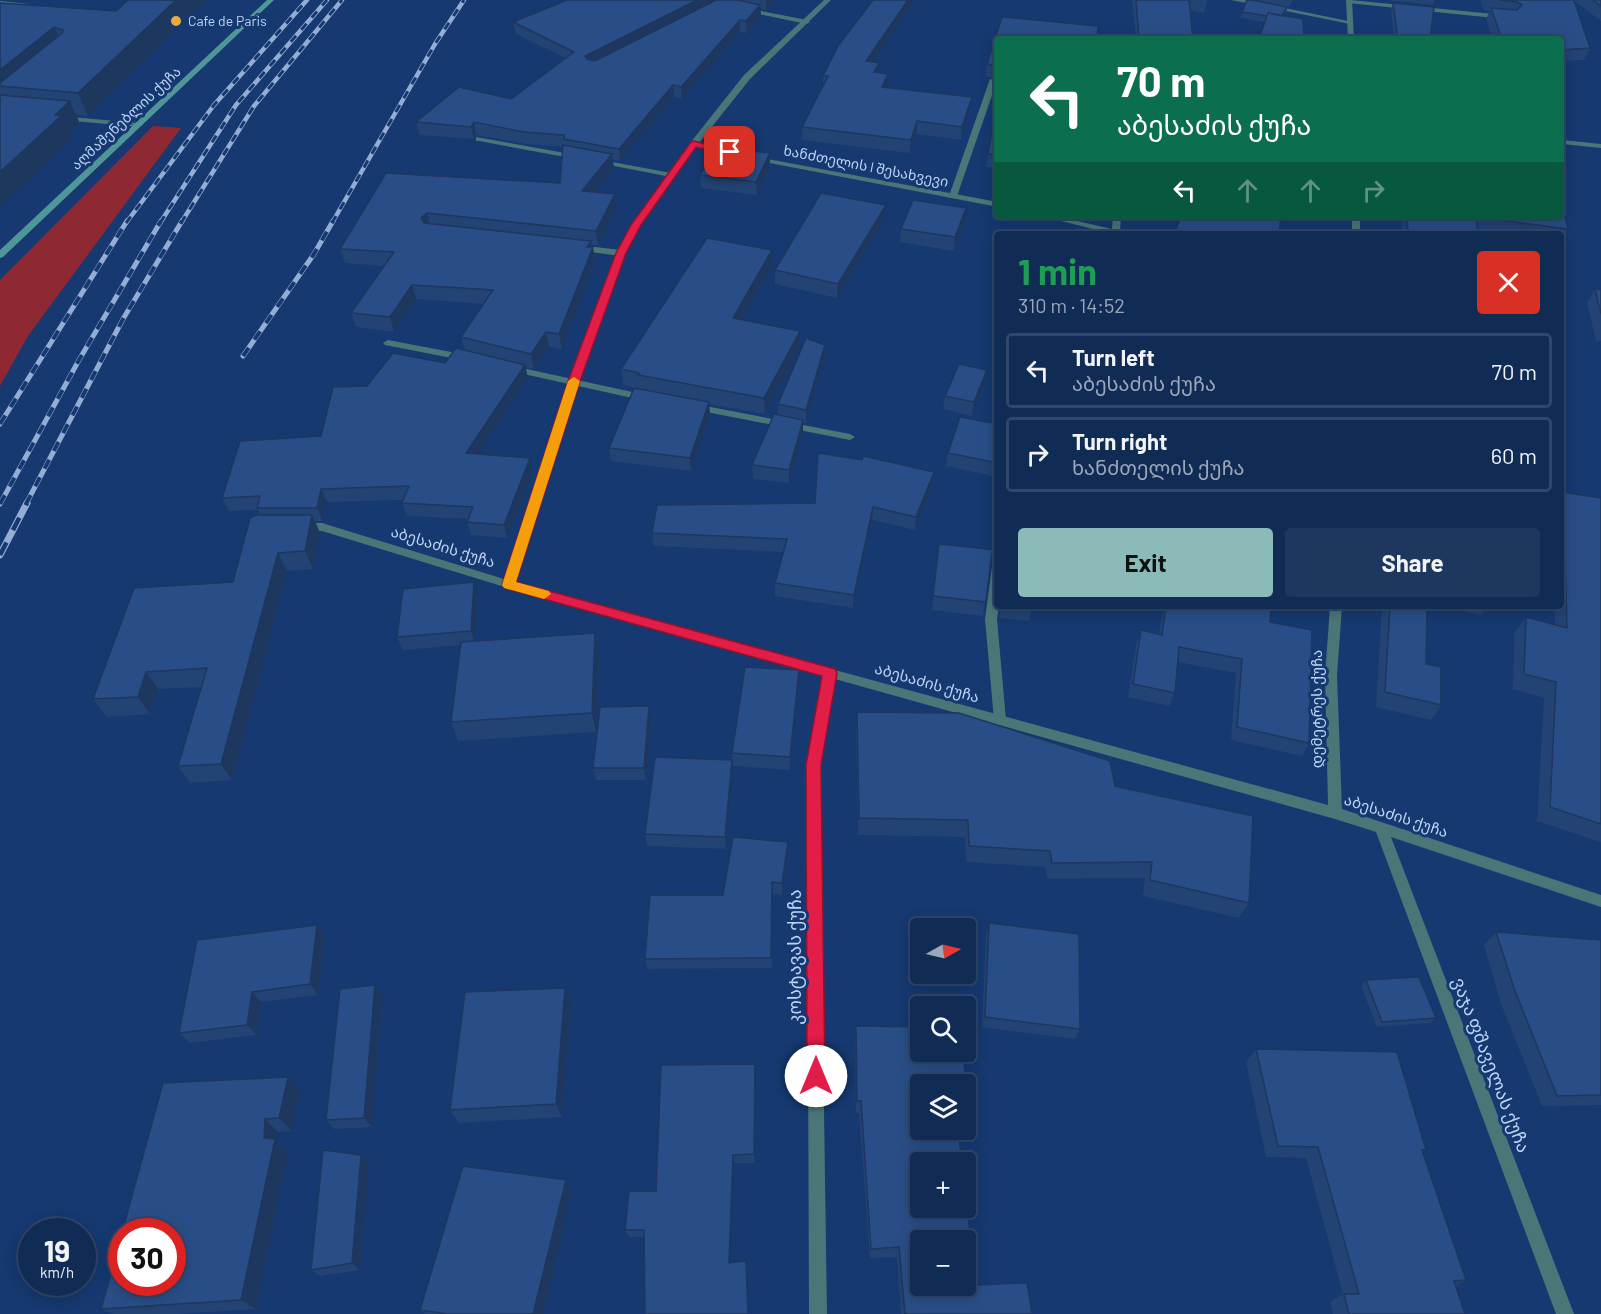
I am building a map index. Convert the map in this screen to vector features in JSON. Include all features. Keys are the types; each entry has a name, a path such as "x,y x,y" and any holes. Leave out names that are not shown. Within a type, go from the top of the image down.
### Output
{"main road":[{"name":"აღმაშენებლის ქუჩა","path":"0,255 271,0"}],"street":[{"path":"508,585 573,384 621,253 636,225 694,144 747,77 828,0"},
{"path":"1234,0 1350,22"},
{"path":"1351,36 1349,1 1512,17"},
{"path":"0,3 33,6"},
{"path":"732,7 807,22"},
{"path":"953,196 993,81"},
{"path":"58,117 139,125"},
{"path":"478,139 581,158"},
{"path":"1564,141 1601,146"},
{"name":"ხანძთელის I შესახვევი","path":"694,144 766,161 994,205"},
{"path":"592,160 671,175"},
{"path":"1058,219 1111,231"},
{"path":"574,248 621,253"},
{"path":"388,343 480,361"},
{"path":"503,367 573,384 654,399"},
{"path":"688,406 850,437"},
{"name":"აბესაძის ქუჩა","path":"287,527 322,527 508,585 1335,813 1601,901"},
{"path":"994,597 991,619 1000,720"},
{"name":"დემეტრეს ქუჩა","path":"1335,813 1331,676 1336,609"},
{"name":"კოსტავას ქუჩა","path":"818,1314 813,765 830,673"},
{"name":"ვაჯა ფშაველას ქუჩა","path":"1381,829 1565,1314"}],"shaded area":[{"path":"153,126 181,128 28,336 0,386 0,280"}],"building":[{"path":"128,0 176,0 78,93 0,86 0,83 63,30 54,27 0,70 0,3 116,11"},
{"path":"567,0 697,0 585,56 595,61 716,0 738,0 760,5 746,21 740,20 681,87 673,85 619,149 564,139 564,135 524,132 474,122 471,127 416,122 459,87 511,99 574,52 513,22"},
{"path":"873,0 908,0 866,61 879,63 874,72 888,74 882,87 972,97 962,127 917,121 911,140 802,127 828,76 823,76 838,46"},
{"path":"1136,0 1189,0 1193,36 1139,36"},
{"path":"1247,0 1287,7 1282,16 1242,12"},
{"path":"1499,0 1574,0 1590,48 1564,50 1564,36 1501,36 1491,8 1517,10 1522,5 1517,2"},
{"path":"1593,0 1601,0 1601,6"},
{"path":"1393,3 1434,7 1430,36 1396,36"},
{"path":"1268,13 1303,19 1304,36 1260,36"},
{"path":"1002,17 1098,26 1097,36 996,36"},
{"path":"994,42 994,65 987,64"},
{"path":"0,95 70,101 55,115 62,115 0,172"},
{"path":"993,126 994,155 988,154"},
{"path":"563,145 612,154 582,191 615,194 596,231 427,213 421,218 424,223 591,241 587,247 593,247 559,334 546,332 531,354 461,337 493,290 412,285 390,317 351,313 394,252 340,249 386,173 560,183"},
{"path":"717,147 770,153 756,182 700,175"},
{"path":"821,193 886,205 838,284 775,270"},
{"path":"913,200 966,208 955,237 901,229"},
{"path":"1564,214 1568,229 1491,219 1564,219"},
{"path":"1180,219 1281,219 1279,231 1175,231"},
{"path":"1407,219 1476,219 1478,231 1408,231"},
{"path":"707,238 772,250 733,318 800,331 764,398 638,375 639,373 621,369"},
{"path":"1595,289 1601,290 1601,314"},
{"path":"806,338 825,345 806,410 778,404"},
{"path":"456,348 525,365 466,453 530,458 504,525 467,522 473,507 402,503 409,486 321,489 317,508 257,508 260,496 222,498 240,441 321,436 333,387 367,386 393,353 445,363"},
{"path":"959,364 987,370 974,402 945,396"},
{"path":"634,388 709,402 690,458 609,448"},
{"path":"774,414 803,420 789,470 752,465"},
{"path":"960,417 994,423 994,462 948,453"},
{"path":"818,453 862,460 863,456 934,472 916,517 873,507 854,595 775,583 787,539 652,533 657,505 815,503"},
{"path":"1564,492 1601,498 1601,824 1550,807 1556,682 1524,674 1526,617 1567,628"},
{"path":"257,515 312,515 305,551 278,553 221,764 178,766 207,668 146,672 138,697 93,699 134,588 233,582 250,518"},
{"path":"939,544 994,550 986,602 933,596"},
{"path":"474,582 471,631 397,637 403,589"},
{"path":"1166,609 1271,609 1270,622 1312,630 1309,743 1237,727 1242,659 1179,647 1175,693 1133,684 1141,630 1162,635"},
{"path":"1390,609 1427,609 1426,664 1441,667 1441,705 1385,692"},
{"path":"595,633 592,713 451,722 461,642"},
{"path":"745,667 799,670 790,757 732,753"},
{"path":"649,706 644,768 593,768 600,707"},
{"path":"857,712 959,713 1110,761 1115,786 1253,816 1249,903 1150,880 1152,862 1052,863 1050,851 969,846 968,820 859,818"},
{"path":"655,757 732,760 725,837 645,834"},
{"path":"733,837 788,842 782,883 772,882 771,958 645,959 650,895 723,895"},
{"path":"989,923 1079,934 1080,1029 985,1017"},
{"path":"317,925 310,984 252,992 247,1025 179,1033 197,940"},
{"path":"1496,932 1601,940 1601,1095 1557,1096 1515,991"},
{"path":"1419,977 1436,1018 1382,1022 1366,980"},
{"path":"375,985 364,1118 326,1120 340,989"},
{"path":"565,988 556,1104 450,1110 465,992"},
{"path":"856,1026 910,1027 910,1062 964,1062 965,1074 910,1074 910,1140 959,1140 961,1152 910,1152 910,1218 968,1218 970,1230 910,1230 910,1296 976,1296 976,1285 1027,1283 1032,1314 905,1314 899,1247 871,1249 861,1101 857,1101"},
{"path":"1256,1049 1397,1052 1426,1150 1422,1150 1466,1280 1454,1281 1465,1314 1349,1314 1344,1294 1359,1294 1318,1147 1278,1146"},
{"path":"755,1064 754,1154 733,1155 729,1263 746,1261 748,1314 645,1314 644,1230 625,1230 629,1191 656,1191 661,1065"},
{"path":"288,1077 279,1118 265,1119 264,1138 275,1139 241,1300 101,1309 108,1284 108,1296 186,1296 186,1218 126,1218 163,1083"},
{"path":"323,1150 361,1155 352,1263 311,1270"},
{"path":"463,1166 566,1180 533,1314 448,1314 420,1310"}],"railway":[{"path":"126,223 214,105 307,0"},
{"path":"160,223 236,105 327,0"},
{"path":"181,223 254,106 342,0"},
{"path":"332,223 435,44 464,0"},
{"path":"0,424 127,221"},
{"path":"0,504 79,360 161,221"},
{"path":"26,504 123,319 182,221"},
{"path":"243,356 314,254 333,221"},
{"path":"0,555 27,503"}],"slow traffic":[{"path":"544,594 508,585 574,381"}],"place":[{"name":"Cafe de Paris","path":"176,21"}],"route":[{"path":"730,152 694,144 636,225 621,253 573,384 508,585 830,673 813,765 816,1076"}]}
